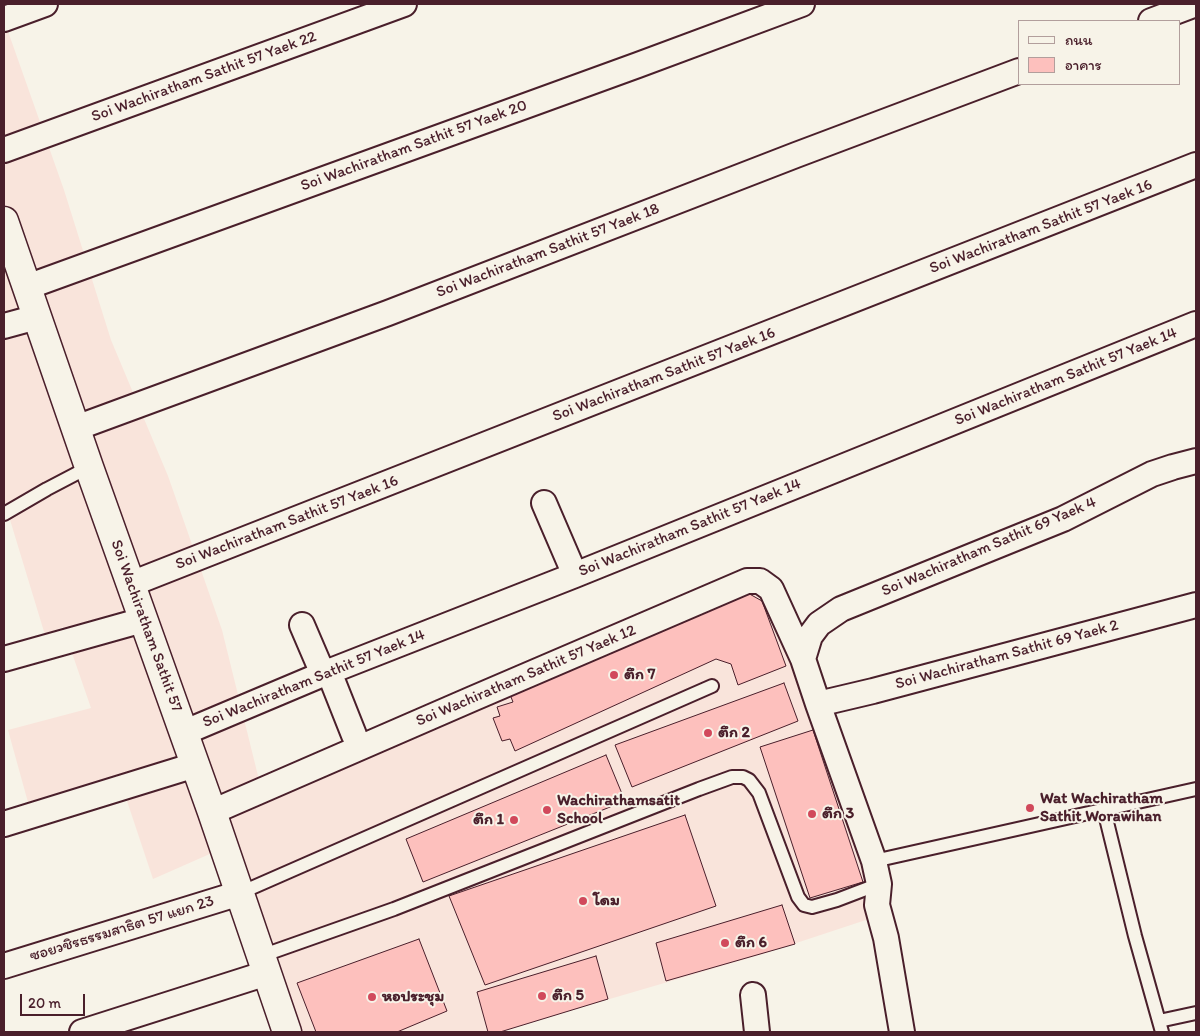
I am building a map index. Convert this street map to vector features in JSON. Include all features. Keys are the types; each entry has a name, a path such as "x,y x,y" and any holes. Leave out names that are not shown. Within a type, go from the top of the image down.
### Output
{"street":[{"path":"4,19 45,4"},
{"name":"Soi Wachiratham Sathit 57 Yaek 22","path":"4,150 404,4"},
{"name":"Soi Wachiratham Sathit 57 Yaek 20","path":"27,288 802,4"},
{"path":"1154,20 1196,4"},
{"name":"Soi Wachiratham Sathit 57 Yaek 18","path":"76,428 388,313 1018,71"},
{"name":"Soi Wachiratham Sathit 57 Yaek 16","path":"131,584 1196,165"},
{"name":"Soi Wachiratham Sathit 57","path":"4,221 89,468 212,812 287,1032"},
{"path":"4,326 37,317"},
{"name":"Soi Wachiratham Sathit 57 Yaek 14","path":"184,732 326,673 1196,324"},
{"name":"Soi Wachiratham Sathit 69 Yaek 4","path":"803,659 810,636 819,624 842,609 1063,519 1152,474 1196,461"},
{"path":"544,503 574,575"},
{"name":"Soi Wachiratham Sathit 57 Yaek 12","path":"212,812 747,581 760,581 771,589 803,659 876,872 878,905 886,938 902,1032"},
{"name":"Soi Wachiratham Sathit 69 Yaek 2","path":"818,704 1196,605"},
{"path":"4,659 143,620"},
{"path":"302,625 354,735"},
{"path":"5,818 195,765"},
{"name":"ซอยวชิรธรรมสาธิต 57 แยก 23","path":"4,966 240,893"},
{"path":"82,1032 264,964"},
{"path":"753,995 758,1032"}],"lane":[{"path":"4,514 47,489 89,468"},
{"path":"240,893 712,686"},
{"path":"264,964 394,908 732,777 744,776 750,780 759,793 798,897 804,904 812,907 837,900 876,872 1104,810 1196,789"},
{"path":"1104,810 1160,1027 1196,1013"}],"shaded area":[{"name":"Wachirathamsatit School","path":"4,20 64,190 111,340 168,476 222,630 260,784 269,802 751,588 760,593 815,723 867,868 875,917 760,955 497,1032 301,1032 276,950 230,819 203,826 212,853 153,879 120,780 29,806 8,730 91,708 63,627 45,635 4,500"}],"building":[{"name":"ตึก 7","path":"746,592 762,601 786,666 738,685 731,664 716,659 515,751 510,739 502,741 493,718 500,716 497,707 513,702 509,692"},
{"name":"ตึก 2","path":"784,683 798,721 632,787 615,745"},
{"name":"ตึก 3","path":"813,730 863,882 810,898 760,747"},
{"name":"ตึก 1","path":"606,755 625,801 423,882 406,839"},
{"name":"โดม","path":"685,815 716,906 485,985 449,896"},
{"name":"ตึก 6","path":"782,905 795,944 666,981 656,943"},
{"name":"หอประชุม","path":"419,939 447,1011 397,1032 316,1032 297,983"},
{"name":"ตึก 5","path":"596,956 608,999 500,1032 488,1032 477,992"}],"place":[{"name":"ตึก 7","path":"614,675"},
{"name":"ตึก 2","path":"708,733"},
{"name":"Wat Wachiratham Sathit Worawihan","path":"1030,808"},
{"name":"Wachirathamsatit School","path":"547,810"},
{"name":"ตึก 3","path":"812,814"},
{"name":"ตึก 1","path":"514,820"},
{"name":"โดม","path":"583,901"},
{"name":"ตึก 6","path":"725,943"},
{"name":"ตึก 5","path":"542,996"},
{"name":"หอประชุม","path":"372,997"}]}
